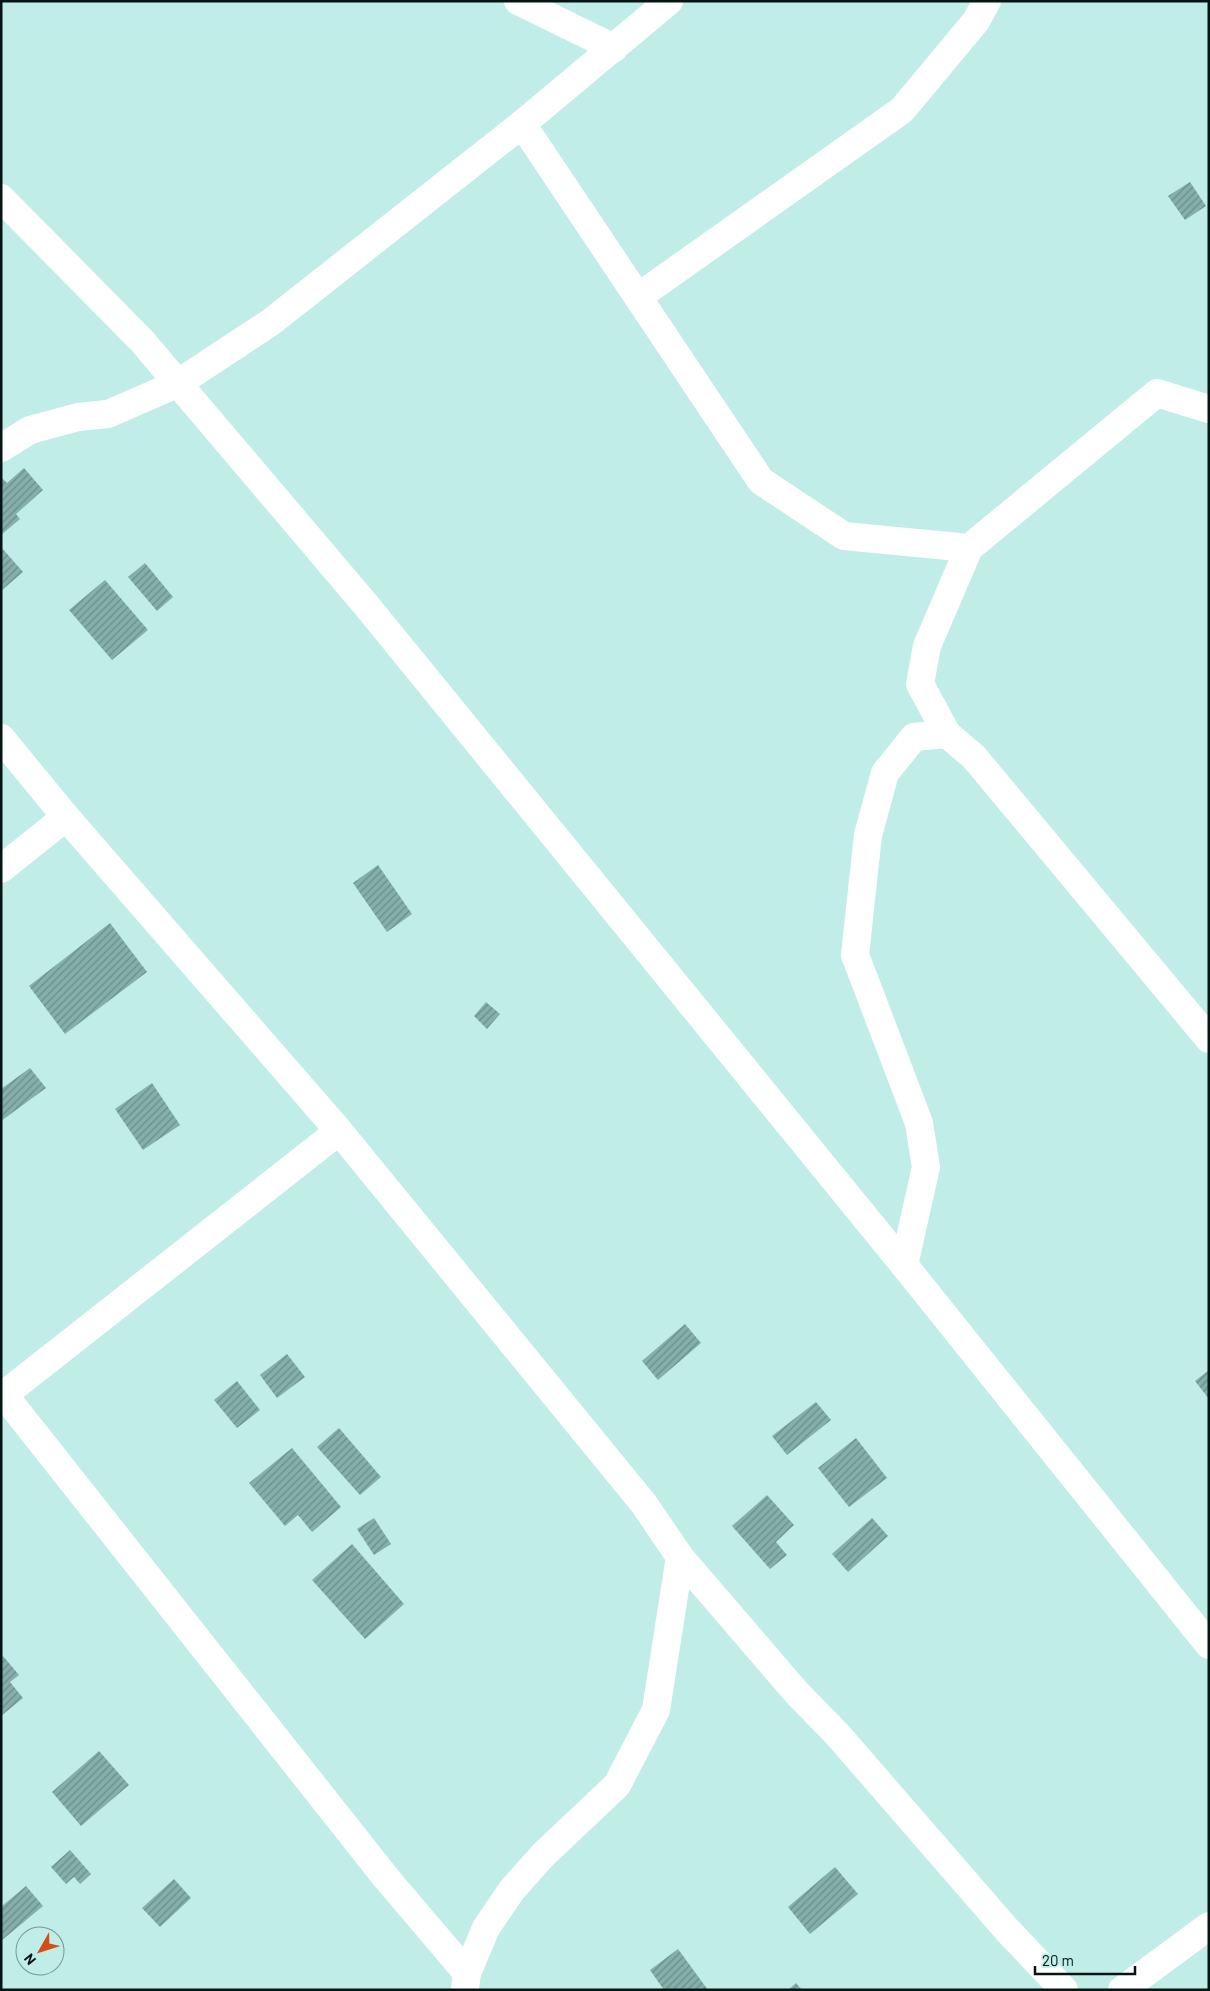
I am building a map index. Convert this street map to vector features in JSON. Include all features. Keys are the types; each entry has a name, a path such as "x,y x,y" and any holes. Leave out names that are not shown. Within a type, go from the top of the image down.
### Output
{"street":[{"path":"518,1 614,48"},
{"path":"1,448 30,430 78,417 108,414 177,384 271,322 522,124 669,1"},
{"path":"638,297 902,110 976,21 987,1"},
{"path":"522,124 761,481 844,536 969,548"},
{"path":"1,198 142,341 372,613 904,1264 1209,1645"},
{"path":"1209,409 1157,394 969,548 927,646 920,684 947,734 974,757 1209,1039"},
{"path":"904,1264 926,1166 921,1132 855,955 868,835 886,773 914,737 947,734"},
{"path":"1,738 66,816 339,1131 644,1504 680,1556 796,1692 837,1734 1008,1931 1064,1990"},
{"path":"1,869 66,816"},
{"path":"339,1131 2,1396 388,1879 466,1981"},
{"path":"466,1981 486,1928 511,1891 543,1855 617,1785 652,1718 656,1710 680,1556"},
{"path":"1122,1990 1209,1926"}],"building":[{"path":"1190,182 1206,206 1185,220 1168,196"},
{"path":"24,468 43,490 16,514 20,519 1,535 1,477 7,483"},
{"path":"1,547 23,572 1,591"},
{"path":"145,563 173,597 157,611 128,577"},
{"path":"105,580 148,630 112,660 69,610"},
{"path":"378,865 412,914 387,932 353,883"},
{"path":"110,923 147,972 65,1034 29,986"},
{"path":"486,1002 500,1014 487,1029 474,1016"},
{"path":"30,1068 46,1088 1,1121 1,1089"},
{"path":"152,1083 180,1125 143,1150 115,1109"},
{"path":"685,1324 701,1343 658,1380 642,1361"},
{"path":"287,1354 305,1377 277,1398 260,1375"},
{"path":"1209,1370 1209,1399 1195,1381"},
{"path":"237,1381 260,1410 237,1428 214,1400"},
{"path":"816,1402 831,1420 787,1455 772,1436"},
{"path":"339,1428 381,1477 360,1495 317,1447"},
{"path":"856,1438 887,1478 849,1507 818,1468"},
{"path":"292,1448 341,1507 312,1532 298,1515 285,1526 249,1483"},
{"path":"767,1495 794,1525 776,1542 787,1555 770,1569 732,1526"},
{"path":"374,1518 391,1544 374,1555 357,1529"},
{"path":"872,1518 888,1536 848,1572 832,1554"},
{"path":"352,1544 404,1604 365,1639 312,1580"},
{"path":"3,1656 19,1675 10,1682 23,1698 1,1716 1,1658"},
{"path":"99,1751 129,1785 81,1826 52,1792"},
{"path":"70,1850 91,1874 80,1884 74,1877 66,1884 51,1867"},
{"path":"835,1867 858,1894 810,1934 788,1907"},
{"path":"174,1879 191,1898 160,1927 142,1908"},
{"path":"26,1886 43,1906 19,1926 15,1926 15,1929 1,1941 1,1907"},
{"path":"678,1949 708,1990 664,1990 650,1970"},
{"path":"796,1983 802,1990 788,1990"}]}
